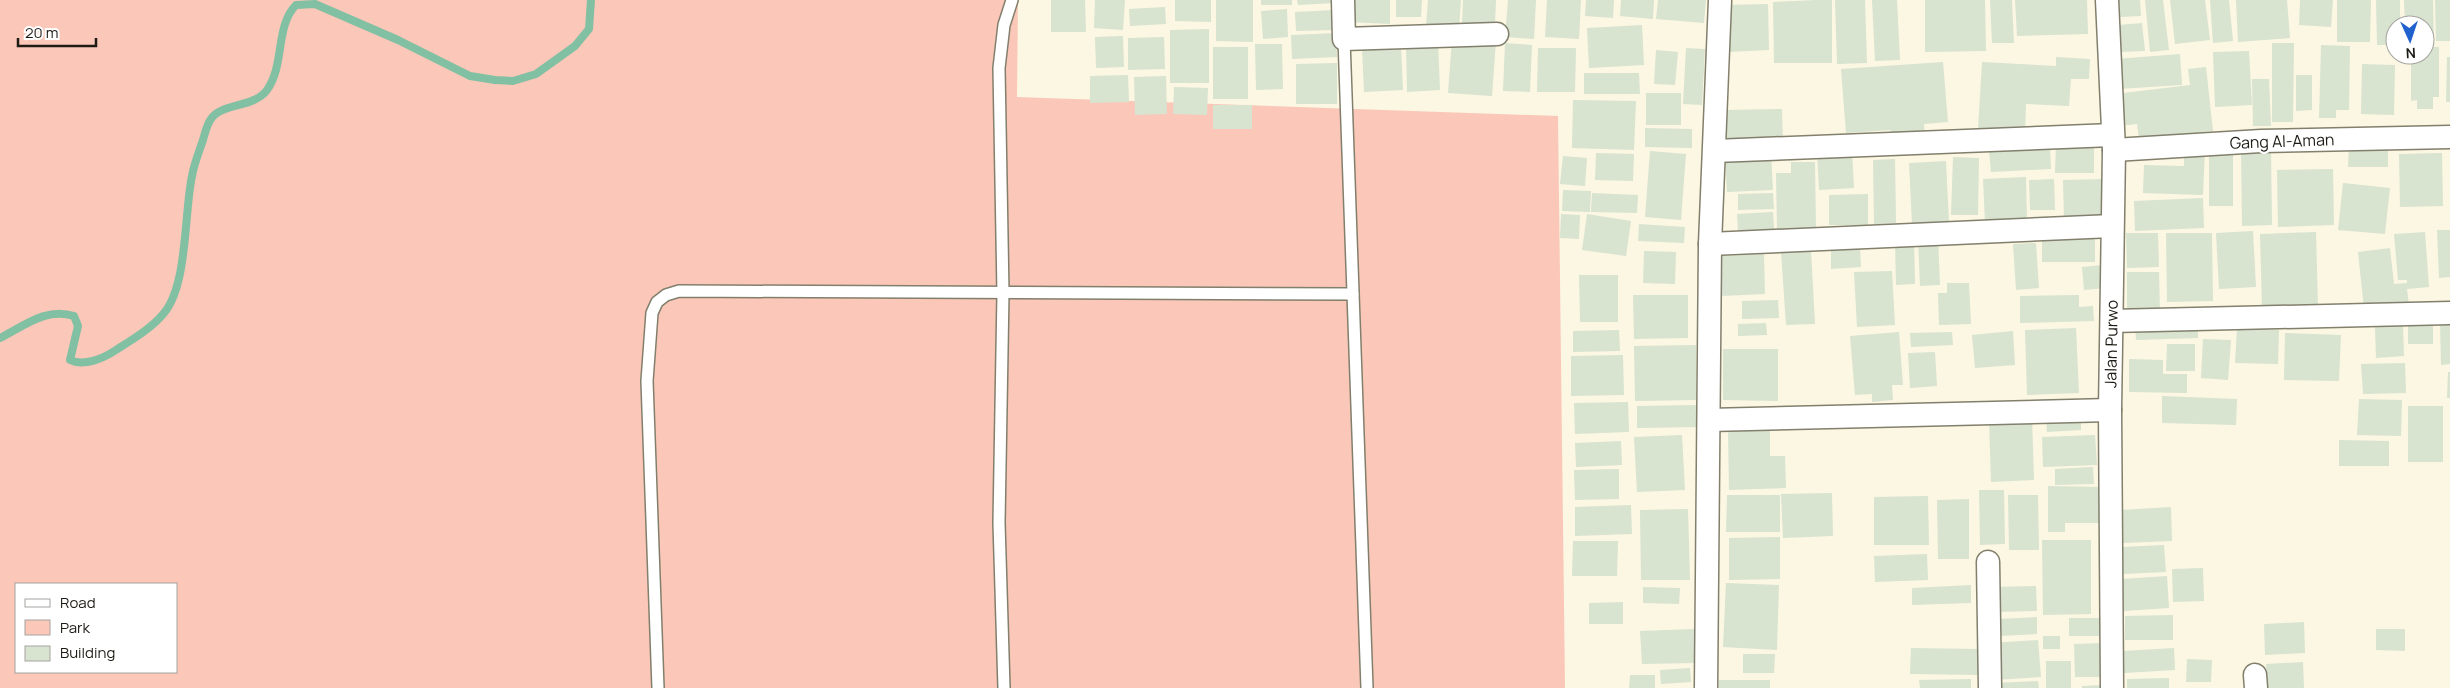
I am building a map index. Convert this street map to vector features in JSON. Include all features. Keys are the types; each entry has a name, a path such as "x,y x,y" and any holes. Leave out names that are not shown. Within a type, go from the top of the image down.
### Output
{"street":[{"path":"1343,0 1344,39 1497,34"},
{"path":"1706,688 1710,244 1720,0"},
{"name":"Jalan Purwo","path":"2107,0 2113,142 2110,410 2112,688"},
{"name":"Gang Al-Aman","path":"1715,151 2450,137"},
{"path":"1710,244 2112,226"},
{"path":"2112,321 2450,313"},
{"path":"1709,420 2110,410"},
{"path":"1988,562 1990,688"}],"lane":[{"path":"1004,688 999,523 1003,294 999,68 1004,25 1012,0"},
{"path":"1344,39 1367,688"},
{"path":"658,688 647,381 652,313 657,302 666,295 679,291 1003,294 1353,294"}],"green space":[{"path":"0,0 1018,0 1017,97 1558,116 1565,688 0,688"}],"building":[{"path":"1051,0 1085,0 1086,32 1051,32"},
{"path":"1095,0 1125,0 1123,30 1094,28"},
{"path":"1175,0 1211,0 1211,22 1175,21"},
{"path":"1216,0 1253,0 1253,42 1216,41"},
{"path":"1261,0 1292,0 1292,5 1261,5"},
{"path":"1297,0 1335,0 1335,3 1298,5"},
{"path":"1348,0 1390,0 1390,24 1347,22"},
{"path":"1396,0 1422,0 1421,17 1396,17"},
{"path":"1428,0 1461,0 1459,28 1426,26"},
{"path":"1463,0 1496,0 1495,25 1462,23"},
{"path":"1508,0 1536,0 1534,39 1505,37"},
{"path":"1547,0 1581,0 1579,39 1545,37"},
{"path":"1586,0 1614,0 1613,18 1585,16"},
{"path":"1621,0 1654,0 1653,19 1620,16"},
{"path":"1658,0 1706,0 1704,23 1656,19"},
{"path":"1832,0 1832,63 1774,63 1773,2"},
{"path":"1835,0 1865,0 1867,63 1837,64"},
{"path":"1872,0 1897,0 1900,60 1875,61"},
{"path":"1925,0 1985,0 1986,51 1925,52"},
{"path":"1990,0 2012,0 2014,43 1992,43"},
{"path":"2015,0 2087,0 2088,34 2017,36"},
{"path":"2119,0 2140,0 2141,16 2119,17"},
{"path":"2145,0 2163,0 2169,50 2150,52"},
{"path":"2170,0 2205,0 2210,40 2175,44"},
{"path":"2210,0 2229,0 2233,41 2213,43"},
{"path":"2236,0 2287,0 2290,38 2238,42"},
{"path":"2300,0 2333,0 2331,27 2299,25"},
{"path":"2337,0 2371,0 2370,42 2337,42"},
{"path":"2376,0 2400,0 2400,15 2385,15 2385,45 2377,45"},
{"path":"2404,0 2433,0 2433,15 2405,15"},
{"path":"2435,0 2450,0 2450,41 2436,41"},
{"path":"1768,4 1769,50 1728,52 1726,5"},
{"path":"1165,7 1166,24 1130,26 1129,9"},
{"path":"1287,9 1288,37 1263,39 1261,11"},
{"path":"1334,10 1335,30 1296,31 1295,12"},
{"path":"2142,23 2145,51 2120,52 2118,25"},
{"path":"1642,25 1644,65 1589,68 1587,28"},
{"path":"1209,29 1209,83 1170,83 1170,30"},
{"path":"1336,33 1337,57 1292,59 1291,35"},
{"path":"1123,36 1124,67 1096,68 1095,37"},
{"path":"1164,37 1165,69 1128,70 1128,38"},
{"path":"1452,39 1496,41 1492,96 1448,93"},
{"path":"1438,41 1440,90 1407,92 1406,42"},
{"path":"1505,43 1532,45 1530,92 1503,91"},
{"path":"2272,43 2294,43 2293,122 2272,122"},
{"path":"1255,44 1282,44 1283,89 1256,90"},
{"path":"2321,45 2350,46 2349,110 2336,110 2336,118 2319,118"},
{"path":"1401,46 1403,90 1364,92 1362,48"},
{"path":"1213,47 1248,47 1248,99 1213,99"},
{"path":"2435,47 2439,47 2439,97 2433,97 2433,109 2417,109 2417,100 2411,101 2411,65 2435,65"},
{"path":"1538,48 1576,48 1575,92 1537,92"},
{"path":"1686,48 1705,49 1702,105 1683,104"},
{"path":"1656,50 1678,52 1675,85 1654,84"},
{"path":"2249,51 2252,105 2215,107 2213,52"},
{"path":"2180,54 2182,85 2118,89 2116,59"},
{"path":"2056,57 2090,59 2089,79 2071,79 2069,106 2026,104 2025,132 1978,129 1982,62 2056,66"},
{"path":"2447,57 2450,57 2450,102 2446,102"},
{"path":"1943,62 1948,122 1924,124 1925,139 1892,141 1891,130 1846,133 1841,69"},
{"path":"1337,63 1337,104 1296,104 1296,64"},
{"path":"2362,64 2395,65 2394,115 2361,114"},
{"path":"2206,67 2213,131 2139,139 2137,124 2119,126 2115,94 2190,85 2188,69"},
{"path":"1584,73 1639,73 1640,94 1584,94"},
{"path":"1128,75 1129,102 1090,103 1090,76"},
{"path":"2296,75 2312,75 2312,110 2296,111"},
{"path":"1166,76 1167,114 1135,115 1134,77"},
{"path":"2252,79 2269,79 2271,126 2253,126"},
{"path":"1174,87 1208,88 1207,115 1173,114"},
{"path":"1646,93 1681,93 1681,125 1646,125"},
{"path":"1573,100 1636,101 1634,150 1572,148"},
{"path":"1213,105 1252,105 1252,129 1213,129"},
{"path":"1782,109 1783,146 1725,147 1725,110"},
{"path":"1645,128 1692,129 1692,148 1645,147"},
{"path":"2349,144 2388,145 2388,167 2348,167"},
{"path":"2056,145 2094,145 2094,173 2055,173"},
{"path":"2050,147 2051,169 1991,172 1989,150"},
{"path":"2184,148 2205,148 2203,195 2143,193 2144,165 2184,166"},
{"path":"2241,148 2271,148 2272,225 2242,226"},
{"path":"1852,150 1854,188 1819,190 1817,152"},
{"path":"1650,151 1686,154 1681,220 1645,217"},
{"path":"1596,153 1634,154 1633,181 1595,180"},
{"path":"2209,153 2233,153 2233,206 2209,206"},
{"path":"2442,153 2443,206 2400,207 2399,154"},
{"path":"1771,154 1773,190 1727,192 1725,156"},
{"path":"1563,156 1587,158 1585,186 1560,184"},
{"path":"1953,157 1979,158 1978,215 1951,215"},
{"path":"1895,159 1896,223 1874,224 1873,160"},
{"path":"1946,161 1949,223 1912,224 1909,163"},
{"path":"1791,162 1815,162 1816,229 1777,230 1776,173 1791,173"},
{"path":"2333,169 2334,225 2278,227 2277,170"},
{"path":"2026,177 2027,221 1985,223 1983,179"},
{"path":"2054,179 2055,210 2030,210 2029,180"},
{"path":"2104,179 2104,220 2064,220 2063,180"},
{"path":"2343,183 2390,188 2385,234 2338,230"},
{"path":"1563,190 1591,191 1590,212 1562,211"},
{"path":"1592,193 1638,195 1637,213 1591,212"},
{"path":"1773,193 1774,209 1738,210 1738,194"},
{"path":"1868,194 1868,225 1829,225 1829,195"},
{"path":"2203,198 2204,228 2135,231 2134,201"},
{"path":"1773,212 1774,229 1738,231 1737,214"},
{"path":"1561,214 1580,215 1579,239 1560,238"},
{"path":"1587,214 1631,221 1626,256 1582,250"},
{"path":"1639,224 1685,227 1684,243 1638,241"},
{"path":"2437,230 2450,230 2450,277 2439,278"},
{"path":"2253,231 2256,287 2219,289 2216,233"},
{"path":"2042,232 2095,232 2095,262 2042,262"},
{"path":"2316,232 2318,307 2262,309 2260,234"},
{"path":"2425,232 2429,287 2407,289 2409,305 2364,309 2358,252 2390,248 2394,284 2407,283 2407,280 2398,280 2394,234"},
{"path":"2126,233 2158,233 2159,267 2127,268"},
{"path":"2166,233 2212,233 2213,301 2167,302"},
{"path":"1938,237 1940,285 1920,286 1918,238"},
{"path":"1914,239 1915,284 1896,285 1895,240"},
{"path":"2036,243 2039,288 2016,290 2013,244"},
{"path":"1860,246 1861,267 1831,269 1831,247"},
{"path":"1811,250 1815,324 1786,325 1781,251"},
{"path":"1644,251 1676,252 1675,284 1643,283"},
{"path":"1764,254 1765,294 1722,296 1721,256"},
{"path":"2103,265 2106,288 2084,290 2082,267"},
{"path":"1892,271 1895,325 1857,327 1854,272"},
{"path":"2127,272 2159,272 2160,314 2127,315"},
{"path":"1579,275 1618,275 1618,322 1580,322"},
{"path":"1947,283 1969,283 1971,324 1939,325 1938,293 1947,293"},
{"path":"1633,295 1688,295 1688,338 1634,339"},
{"path":"2079,295 2079,307 2093,306 2094,321 2020,323 2020,296"},
{"path":"1778,300 1779,318 1742,319 1742,301"},
{"path":"2408,322 2433,322 2433,344 2408,344"},
{"path":"1766,323 1767,335 1738,336 1738,324"},
{"path":"2440,323 2450,323 2450,364 2441,365"},
{"path":"2198,324 2198,338 2136,340 2135,326"},
{"path":"2403,326 2404,356 2376,358 2375,327"},
{"path":"2076,328 2079,393 2027,395 2025,330"},
{"path":"2237,328 2279,330 2278,364 2235,363"},
{"path":"1619,330 1620,351 1573,352 1573,331"},
{"path":"2013,331 2015,365 1975,368 1972,335"},
{"path":"1899,332 1903,385 1892,385 1893,400 1872,402 1872,394 1855,395 1850,336"},
{"path":"1952,332 1953,345 1911,347 1910,333"},
{"path":"2285,333 2341,335 2339,381 2284,380"},
{"path":"2203,339 2231,340 2228,380 2201,378"},
{"path":"2167,344 2195,344 2195,371 2166,371"},
{"path":"1696,345 1696,400 1635,401 1634,346"},
{"path":"1723,349 1778,349 1778,401 1723,400"},
{"path":"1935,352 1937,386 1910,388 1908,353"},
{"path":"1623,355 1624,395 1571,396 1571,356"},
{"path":"2129,359 2163,360 2163,374 2187,374 2187,393 2129,392"},
{"path":"2405,363 2406,393 2363,394 2361,364"},
{"path":"2448,372 2450,372 2450,398 2447,398"},
{"path":"2162,396 2237,399 2236,425 2162,423"},
{"path":"2359,399 2402,400 2401,436 2357,435"},
{"path":"1628,402 1629,432 1575,434 1574,403"},
{"path":"1698,405 1699,427 1637,428 1637,406"},
{"path":"2408,406 2443,406 2443,462 2408,462"},
{"path":"2081,417 2081,430 2047,432 2046,419"},
{"path":"2032,418 2034,480 1991,482 1989,420"},
{"path":"1770,428 1770,456 1785,456 1786,488 1729,490 1728,429"},
{"path":"1682,435 1685,490 1637,492 1634,437"},
{"path":"2095,435 2097,465 2043,467 2042,437"},
{"path":"2339,440 2389,441 2389,466 2339,466"},
{"path":"1621,441 1622,465 1576,467 1575,443"},
{"path":"2093,467 2094,484 2055,485 2055,469"},
{"path":"1619,469 1619,499 1575,500 1574,470"},
{"path":"2048,486 2102,487 2102,523 2065,523 2065,532 2048,532"},
{"path":"1979,490 2004,490 2005,544 1980,545"},
{"path":"1832,493 1833,536 1783,538 1781,494"},
{"path":"1727,495 1780,495 1780,532 1726,532"},
{"path":"2008,495 2038,495 2039,550 2009,550"},
{"path":"1928,496 1929,545 1874,545 1874,497"},
{"path":"1969,499 1969,559 1938,559 1937,500"},
{"path":"1631,505 1632,534 1575,536 1575,507"},
{"path":"2171,507 2172,541 2122,543 2121,510"},
{"path":"1688,509 1690,580 1641,580 1640,510"},
{"path":"1780,537 1780,579 1729,580 1729,538"},
{"path":"2042,540 2091,540 2091,614 2043,615"},
{"path":"1573,541 1618,541 1617,576 1572,576"},
{"path":"2164,545 2166,572 2123,574 2122,547"},
{"path":"1927,554 1928,580 1875,582 1874,556"},
{"path":"2203,568 2204,601 2173,602 2172,569"},
{"path":"2167,576 2169,608 2124,611 2122,579"},
{"path":"1726,583 1779,585 1777,650 1723,647"},
{"path":"1971,585 1971,603 1912,605 1912,588"},
{"path":"2036,586 2037,611 1996,612 1995,587"},
{"path":"1643,587 1680,588 1679,604 1643,603"},
{"path":"1623,602 1623,624 1589,624 1589,603"},
{"path":"2173,615 2173,640 2125,640 2125,616"},
{"path":"2037,617 2037,634 1999,636 1998,619"},
{"path":"2069,618 2103,618 2103,636 2069,636"},
{"path":"2304,622 2305,653 2265,655 2264,624"},
{"path":"1694,629 1695,663 1642,664 1640,631"},
{"path":"2376,629 2405,629 2405,651 2376,650"},
{"path":"2043,636 2060,636 2060,649 2043,649"},
{"path":"2038,640 2041,677 1994,680 1991,643"},
{"path":"2101,643 2102,677 2075,677 2074,644"},
{"path":"1911,648 1979,649 1979,675 1910,674"},
{"path":"2174,648 2175,670 2124,673 2123,651"},
{"path":"1743,654 1775,654 1774,673 1743,673"},
{"path":"2187,659 2212,660 2211,682 2186,682"},
{"path":"2046,661 2071,661 2071,688 2046,688"},
{"path":"2303,662 2304,688 2267,688 2266,664"},
{"path":"1690,668 1691,682 1661,684 1660,670"},
{"path":"1630,675 1655,675 1655,688 1629,688"},
{"path":"2169,678 2169,688 2127,688 2127,679"},
{"path":"1971,679 1971,688 1920,688 1919,680"},
{"path":"1719,680 1770,680 1770,688 1719,688"},
{"path":"2038,681 2039,688 1993,688 1993,683"},
{"path":"2103,685 2103,688 2082,688 2082,686"}],"waterway":[{"path":"0,338 27,323 45,316 54,314 74,316 78,326 70,360 81,363 88,362 100,359 111,353 154,324 164,313 172,300 177,285 184,247 189,191 195,162 208,123 222,110 254,100 267,90 273,80 285,24 289,14 296,5 315,4 398,40 470,76 513,81 536,74 575,46 589,29 591,0"}]}
